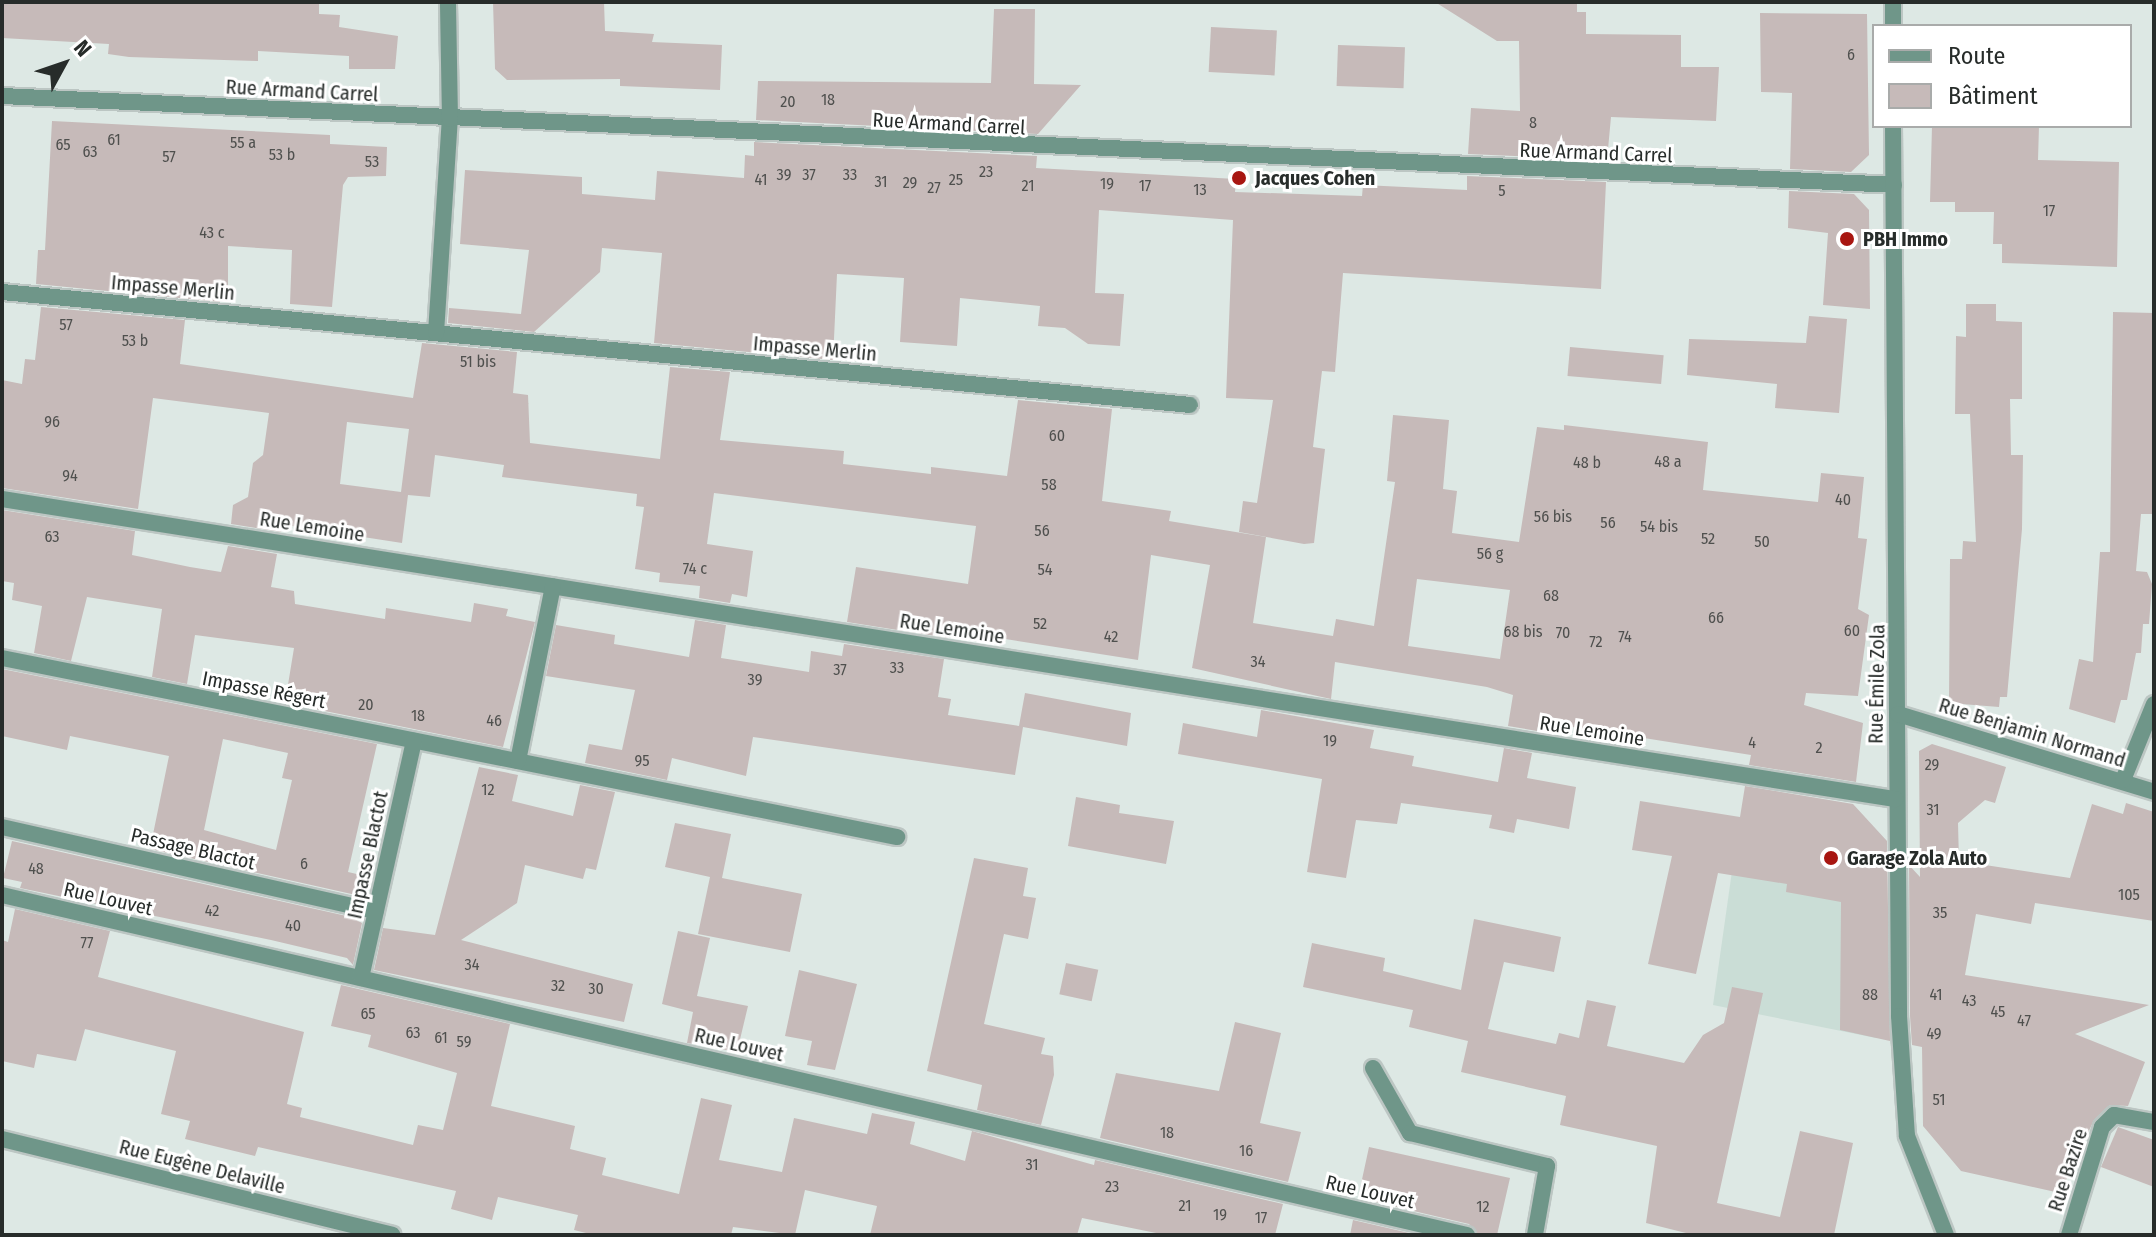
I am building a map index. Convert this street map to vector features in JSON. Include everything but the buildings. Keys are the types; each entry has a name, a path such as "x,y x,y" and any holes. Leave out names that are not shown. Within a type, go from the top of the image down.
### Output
{"street":[{"path":"436,333 450,119 448,2"},
{"path":"1893,2 1893,24"},
{"name":"Rue Armand Carrel","path":"2,96 1894,185"},
{"name":"Rue Émile Zola","path":"1893,128 1898,714 1895,799 1907,1136 1946,1235"},
{"name":"Impasse Merlin","path":"2,292 1190,405"},
{"name":"Rue Lemoine","path":"2,499 1895,799"},
{"path":"518,761 553,586"},
{"name":"Impasse Régert","path":"2,658 897,837"},
{"path":"2123,780 2154,704"},
{"name":"Rue Benjamin Normand","path":"1898,714 2123,780 2154,792"},
{"name":"Impasse Blactot","path":"361,978 414,741"},
{"name":"Passage Blactot","path":"2,827 376,911"},
{"name":"Rue Louvet","path":"2,895 1467,1235"},
{"path":"1373,1068 1410,1133 1547,1166 1535,1235"},
{"name":"Rue Bazire","path":"2069,1235 2102,1127 2114,1115 2154,1122"},
{"name":"Rue Eugène Delaville","path":"2,1139 392,1235"}],"shaded area":[{"path":"1866,818 1876,1038 1713,1005 1735,850"}],"place":[{"name":"Jacques Cohen","path":"1239,178"},
{"name":"PBH Immo","path":"1847,239"},
{"name":"Garage Zola Auto","path":"1831,858"}]}
